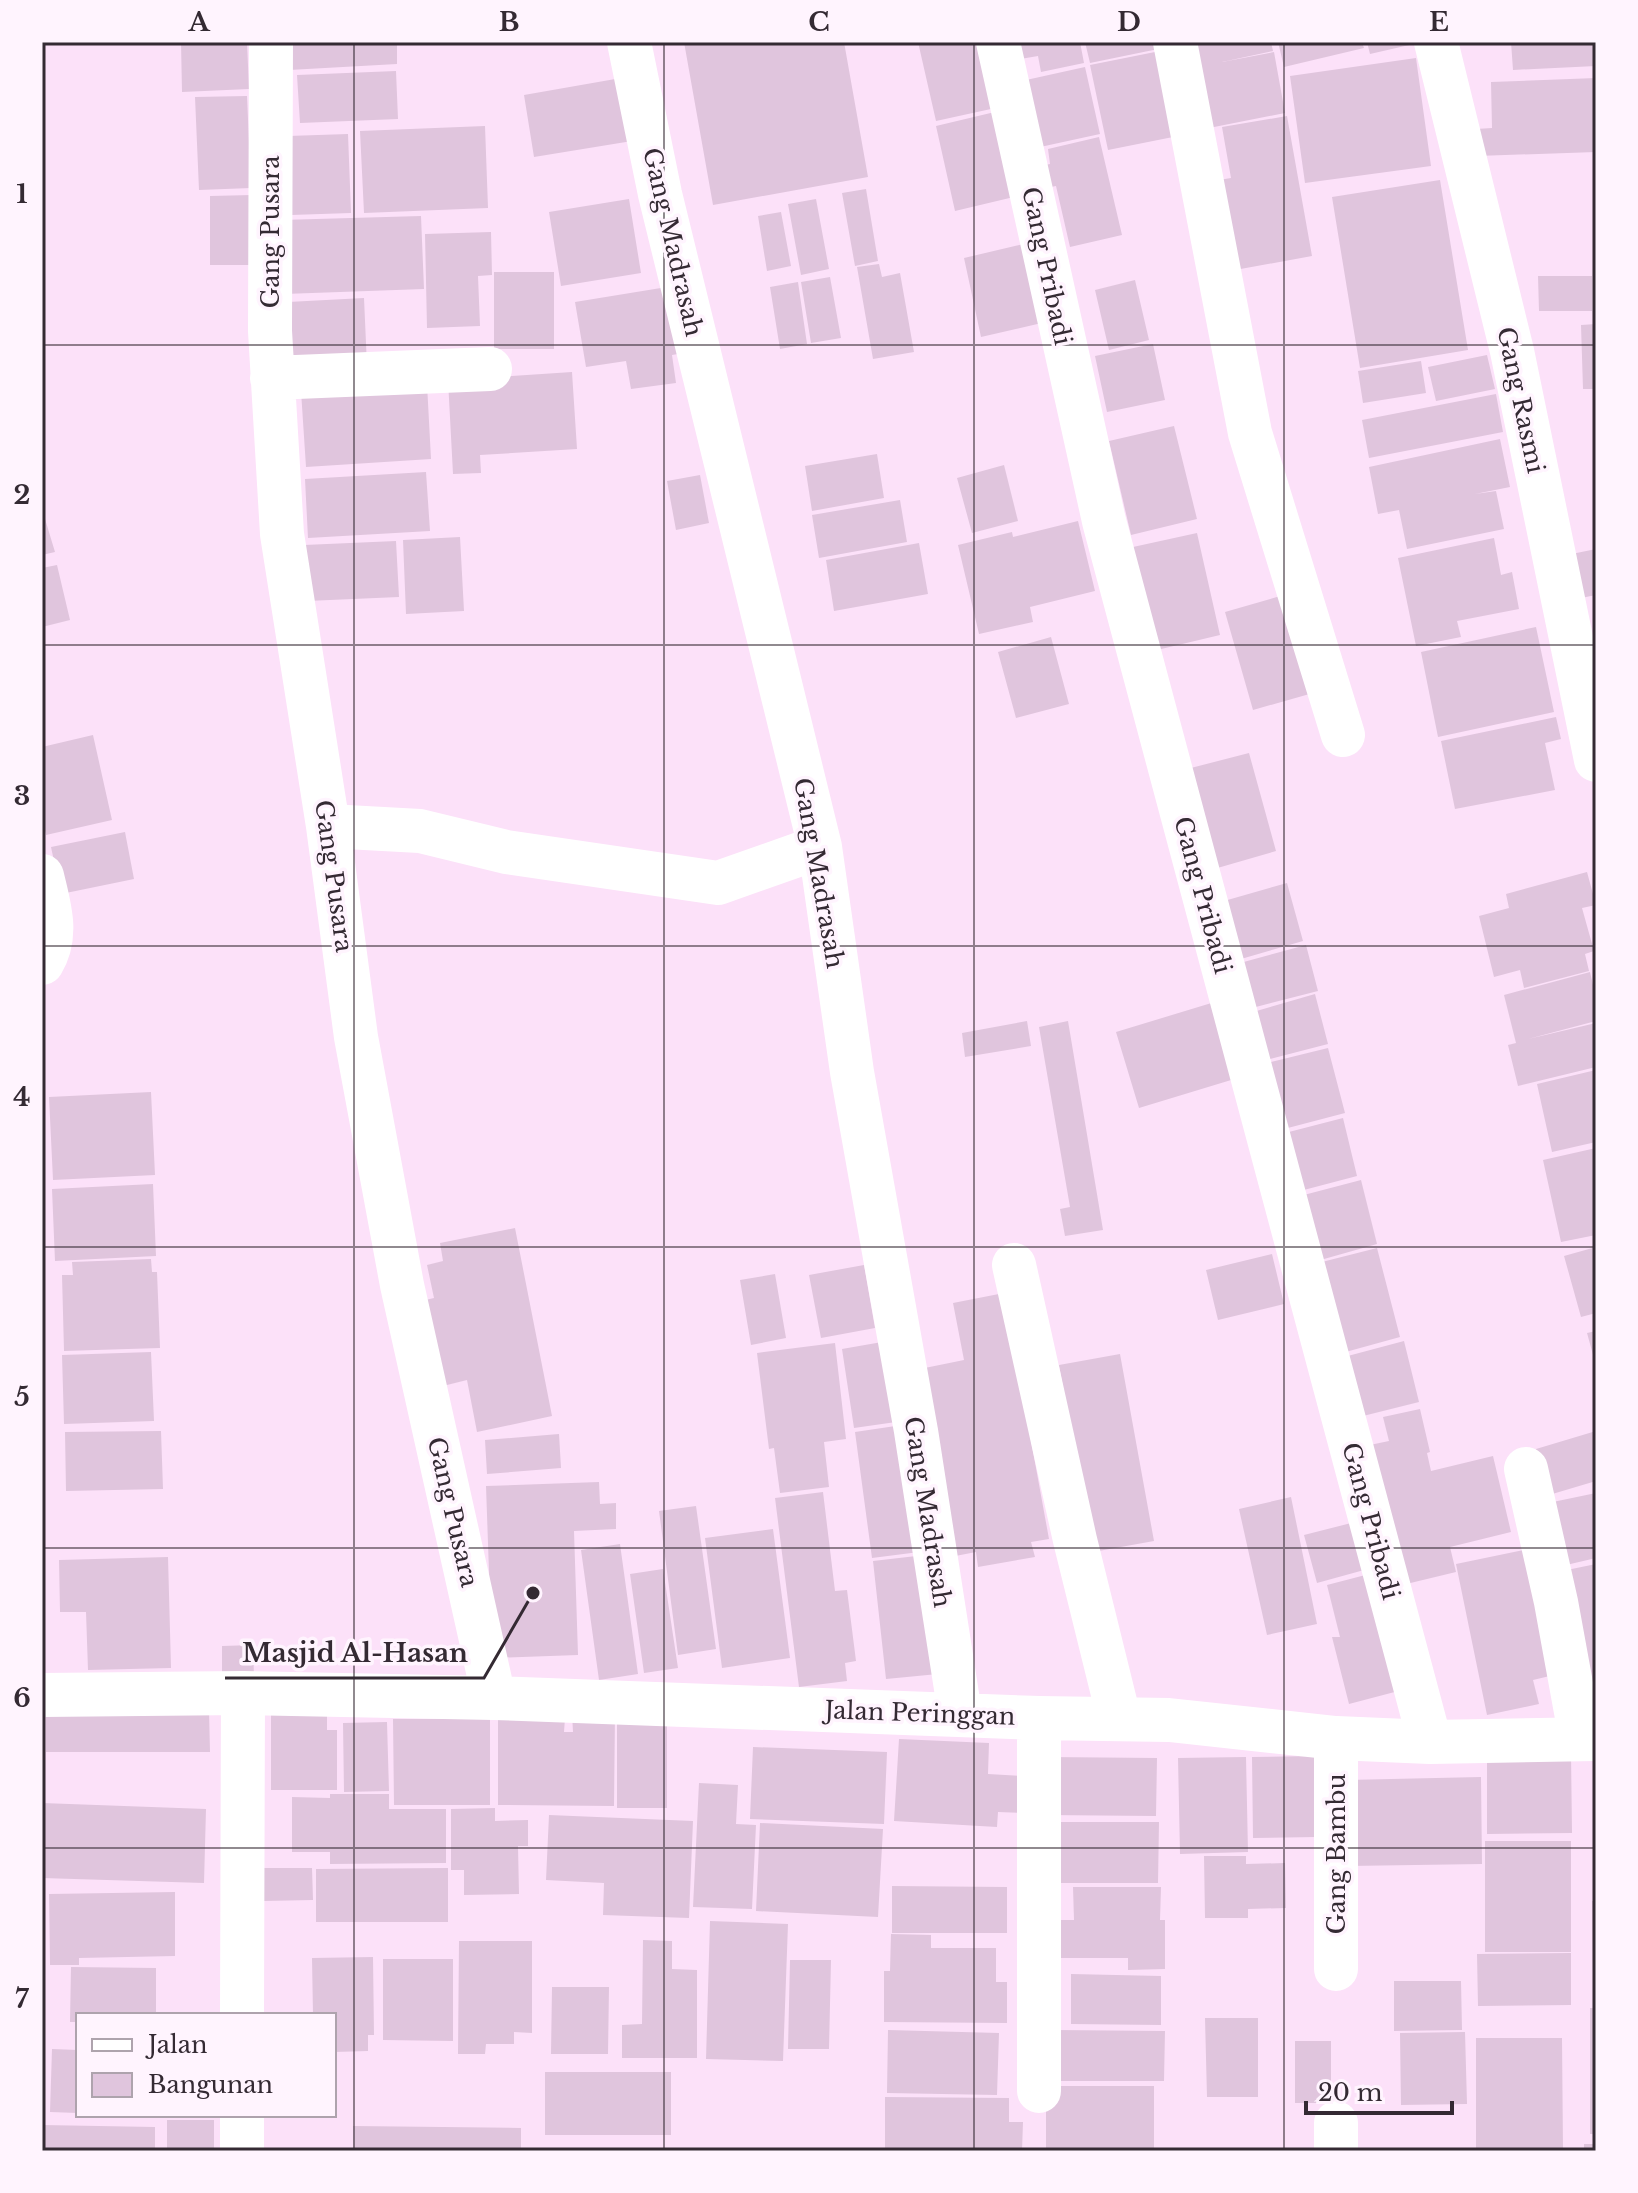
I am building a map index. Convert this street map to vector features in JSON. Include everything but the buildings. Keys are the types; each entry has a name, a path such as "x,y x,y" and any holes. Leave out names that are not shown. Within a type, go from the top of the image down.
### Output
{"street":[{"name":"Gang Pusara","path":"271,42 270,331 282,534 328,826 356,1037 399,1269 494,1698"},
{"name":"Gang Madrasah","path":"629,42 660,194 820,847 852,1072 916,1431 960,1714"},
{"name":"Gang Pribadi","path":"998,42 1104,521 1430,1742"},
{"path":"1175,42 1250,433 1343,735"},
{"name":"Gang Rasmi","path":"1436,42 1512,351 1596,760"},
{"path":"272,378 490,369"},
{"path":"328,826 420,831 506,852 718,883 820,847"},
{"path":"42,876 53,923 50,948 42,963"},
{"path":"1014,1265 1075,1540 1119,1718"},
{"path":"1526,1469 1589,1739"},
{"path":"242,2013 243,1693"},
{"name":"Jalan Peringgan","path":"42,1695 243,1693 494,1698 1169,1720 1336,1738 1430,1742 1589,1739"},
{"path":"1039,1718 1039,2091"},
{"name":"Gang Bambu","path":"1336,1738 1336,1969"},
{"path":"242,2117 242,2151"}],"place":[{"name":"Masjid Al-Hasan","path":"533,1593"}]}
